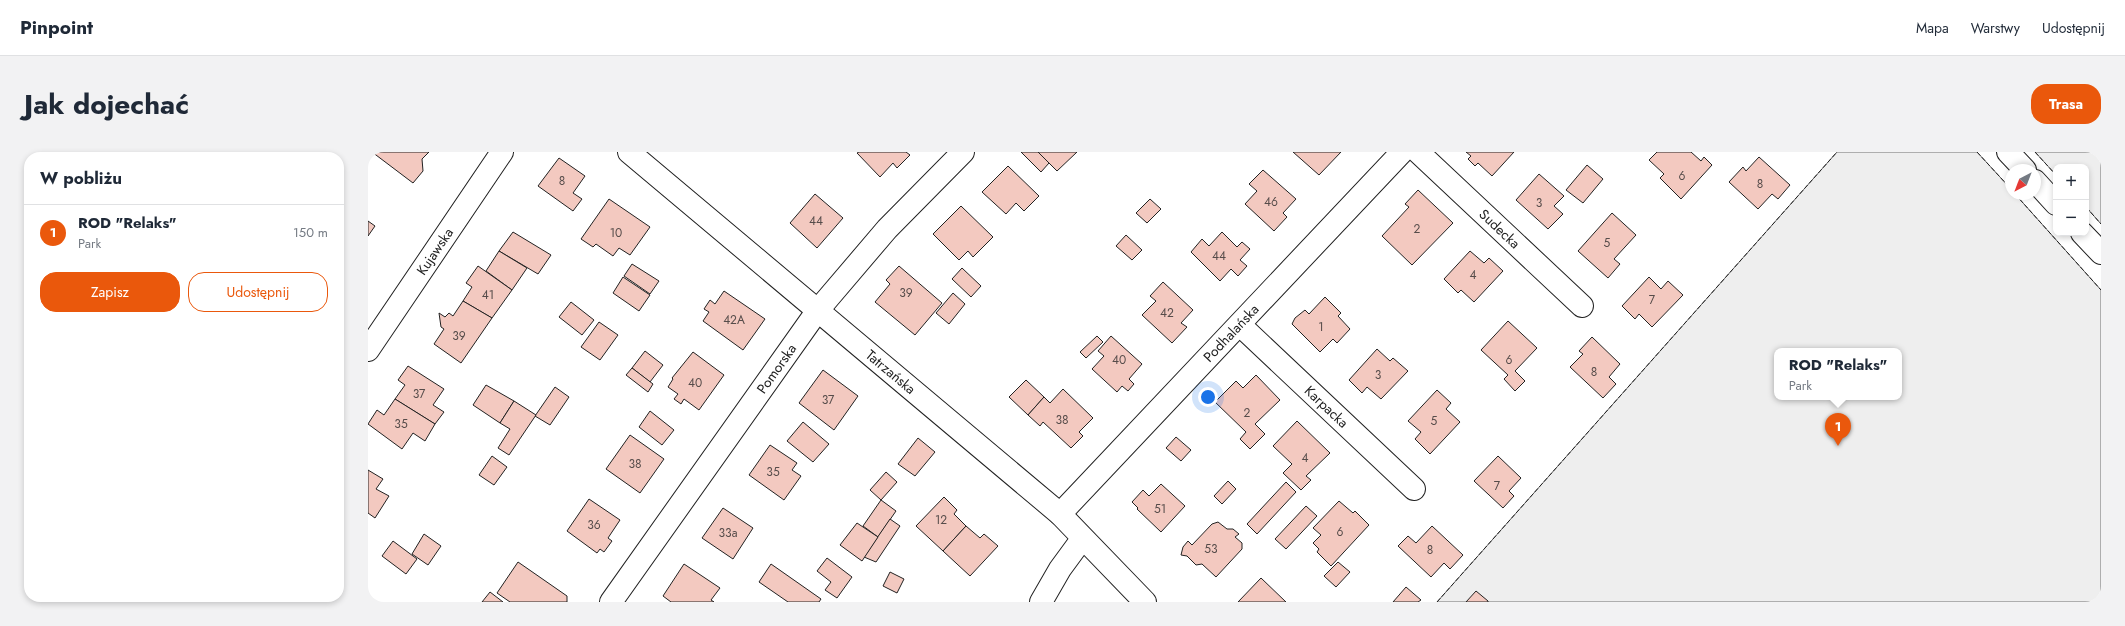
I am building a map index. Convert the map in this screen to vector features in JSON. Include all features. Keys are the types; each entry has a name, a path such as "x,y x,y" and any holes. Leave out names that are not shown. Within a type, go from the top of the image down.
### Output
{"street":[{"name":"Kujawska","path":"368,350 502,152"},
{"name":"Tatrzańska","path":"629,152 1060,514 1082,539 1145,602"},
{"name":"Pomorska","path":"611,602 818,310 887,229 963,152"},
{"name":"Podhalańska","path":"1060,514 1402,152"},
{"name":"Sudecka","path":"1418,152 1582,306"},
{"path":"2008,152 2019,164"},
{"path":"2041,188 2053,201"},
{"path":"2085,236 2101,253"},
{"name":"Karpacka","path":"1240,325 1414,489"},
{"path":"1042,602 1060,569 1082,539"}],"shaded area":[{"path":"1837,152 1977,152 2005,182 2005,200 2020,200 2101,290 2101,602 1437,602"},
{"path":"2035,152 2101,152 2101,224 2089,210 2089,164 2053,164 2053,172"}],"building":[{"path":"372,152 429,152 422,159 423,171 413,183"},
{"path":"906,152 910,155 897,168 893,163 880,177 857,153"},
{"path":"1021,152 1038,152 1049,163 1041,172"},
{"path":"1038,152 1077,152 1057,171"},
{"path":"1293,152 1341,152 1319,175"},
{"path":"1466,152 1514,152 1492,176 1478,163 1475,166 1468,159 1471,156"},
{"path":"1657,152 1691,152 1701,161 1704,157 1712,165 1681,199 1660,178 1664,174 1649,160"},
{"path":"1759,157 1790,185 1778,199 1772,194 1758,209 1729,182 1743,167 1746,171"},
{"path":"559,158 585,176 573,193 582,199 573,211 538,186"},
{"path":"1587,165 1603,179 1583,203 1566,190"},
{"path":"1008,166 1039,196 1024,211 1016,203 1006,214 982,192"},
{"path":"1263,170 1296,199 1283,213 1287,217 1274,231 1245,204 1257,191 1249,184"},
{"path":"1539,174 1564,196 1554,206 1563,214 1548,229 1516,200"},
{"path":"1418,190 1453,223 1412,265 1382,236 1409,207 1405,204"},
{"path":"815,194 843,218 817,248 790,223"},
{"path":"609,199 650,227 630,255 619,248 613,256 596,244 593,247 581,239"},
{"path":"1150,199 1161,209 1147,223 1136,213"},
{"path":"961,206 993,237 973,257 968,251 959,260 933,234"},
{"path":"1612,213 1636,235 1614,259 1620,264 1608,278 1578,251"},
{"path":"368,221 375,226 368,236"},
{"path":"513,232 551,255 538,274 499,251"},
{"path":"1222,232 1237,247 1242,242 1250,249 1240,260 1247,266 1238,276 1231,269 1220,281 1191,252 1202,239 1209,246"},
{"path":"1126,235 1142,250 1132,260 1116,246"},
{"path":"499,251 527,268 512,290 486,271"},
{"path":"1470,251 1484,263 1489,258 1503,271 1474,302 1461,290 1458,293 1444,279"},
{"path":"632,264 659,281 650,294 624,276"},
{"path":"478,266 512,290 492,318 463,301 472,287 466,283"},
{"path":"899,266 942,303 915,335 875,302 890,284 886,280"},
{"path":"962,268 981,286 971,297 952,279"},
{"path":"623,277 650,295 639,311 613,293"},
{"path":"1649,277 1661,289 1668,281 1683,295 1652,327 1639,314 1635,319 1622,306"},
{"path":"1163,282 1193,310 1181,323 1187,327 1172,343 1142,315 1156,301 1150,296"},
{"path":"724,291 765,319 743,350 703,321 709,312 704,309 710,300 715,304"},
{"path":"953,293 965,304 949,324 936,313"},
{"path":"1325,297 1341,313 1338,316 1350,329 1337,343 1333,339 1320,352 1292,324 1295,318 1305,310 1309,314"},
{"path":"463,301 492,318 461,363 434,344 444,329 441,327 439,313 445,317 449,313 453,316"},
{"path":"571,302 594,320 582,335 559,317"},
{"path":"1508,321 1537,348 1515,371 1525,381 1515,391 1504,379 1508,375 1481,350"},
{"path":"599,322 618,335 600,360 581,347"},
{"path":"1097,336 1103,342 1086,358 1080,352"},
{"path":"1111,336 1142,364 1129,379 1134,384 1128,391 1122,386 1117,392 1092,369 1104,356 1098,351"},
{"path":"1592,337 1620,364 1609,377 1616,384 1603,398 1570,367 1583,354 1579,351"},
{"path":"1377,349 1390,361 1393,358 1408,371 1381,399 1367,387 1362,393 1349,380"},
{"path":"645,351 663,365 650,382 632,368"},
{"path":"693,352 724,375 699,410 684,399 681,404 674,399 678,394 668,387 673,379 672,378"},
{"path":"408,366 444,389 433,405 444,412 435,424 395,399 405,385 398,380"},
{"path":"632,368 653,384 648,392 626,375"},
{"path":"823,370 858,396 834,430 799,403"},
{"path":"1256,375 1280,400 1255,424 1265,434 1250,449 1240,439 1246,432 1215,402 1236,381 1243,388"},
{"path":"1026,380 1044,397 1028,415 1009,397"},
{"path":"486,385 514,401 500,423 473,405"},
{"path":"555,387 569,397 550,425 535,416"},
{"path":"1063,389 1093,418 1079,432 1083,436 1071,448 1043,422 1040,426 1028,415 1044,397 1050,403"},
{"path":"1437,390 1451,403 1446,409 1460,422 1430,454 1415,439 1421,432 1408,421"},
{"path":"395,399 435,424 425,441 413,433 402,449 368,424 377,410 384,415"},
{"path":"514,401 536,415 509,455 498,448 510,429 500,423"},
{"path":"650,411 674,430 662,445 639,427"},
{"path":"1297,421 1330,453 1306,476 1311,480 1301,490 1283,473 1292,464 1273,446"},
{"path":"803,422 829,444 813,462 787,441"},
{"path":"630,435 664,459 640,493 606,469"},
{"path":"1176,437 1191,450 1181,461 1166,448"},
{"path":"918,438 935,452 915,476 898,464"},
{"path":"770,445 797,463 792,470 801,476 784,500 749,475"},
{"path":"492,456 507,467 494,485 479,475"},
{"path":"1498,456 1521,478 1509,491 1514,496 1503,508 1474,481"},
{"path":"368,470 383,479 376,489 389,496 375,518 368,513"},
{"path":"886,472 897,482 881,500 870,490"},
{"path":"1228,481 1236,489 1222,504 1214,496"},
{"path":"1286,482 1296,492 1257,534 1247,524"},
{"path":"1161,484 1185,506 1161,532 1137,509 1138,508 1132,502 1143,490 1149,496"},
{"path":"944,497 957,510 954,514 966,526 943,551 916,526"},
{"path":"589,499 620,520 608,538 612,541 604,552 600,549 597,553 567,531"},
{"path":"881,500 896,511 878,537 863,526"},
{"path":"1339,501 1353,513 1355,511 1369,525 1331,566 1317,552 1319,549 1313,543 1321,535 1313,528"},
{"path":"1306,506 1317,516 1286,549 1275,539"},
{"path":"723,508 753,528 733,559 702,538"},
{"path":"890,519 900,526 876,562 864,557"},
{"path":"1218,522 1227,529 1233,529 1239,534 1235,537 1242,543 1242,549 1216,577 1202,564 1196,565 1187,556 1181,555 1183,547 1188,541 1192,545 1212,524"},
{"path":"857,523 878,537 862,561 840,545"},
{"path":"966,526 980,538 984,534 998,546 970,576 943,551"},
{"path":"1432,526 1463,555 1450,569 1444,563 1431,577 1398,546 1408,536 1416,543"},
{"path":"424,534 441,546 428,565 412,554"},
{"path":"393,541 417,559 406,574 382,556"},
{"path":"827,558 852,577 837,598 825,590 831,582 817,571"},
{"path":"518,562 567,596 567,602 510,602 497,593"},
{"path":"1338,562 1350,572 1336,587 1324,576"},
{"path":"684,564 720,588 711,600 714,602 671,602 663,596"},
{"path":"771,564 821,599 819,602 788,602 759,582"},
{"path":"890,572 904,579 897,593 883,586"},
{"path":"1261,578 1286,602 1238,602"},
{"path":"1406,587 1421,600 1418,602 1393,602"},
{"path":"1476,591 1488,601 1488,602 1466,602"},
{"path":"490,592 503,602 482,602"}],"fence":[{"path":"1437,602 1837,152"},
{"path":"1977,152 2005,182"},
{"path":"2035,152 2053,172"},
{"path":"2020,200 2101,290"},
{"path":"2089,210 2101,224"}],"place":[{"name":"ROD \"Relaks\"","path":"1838,446"}]}
